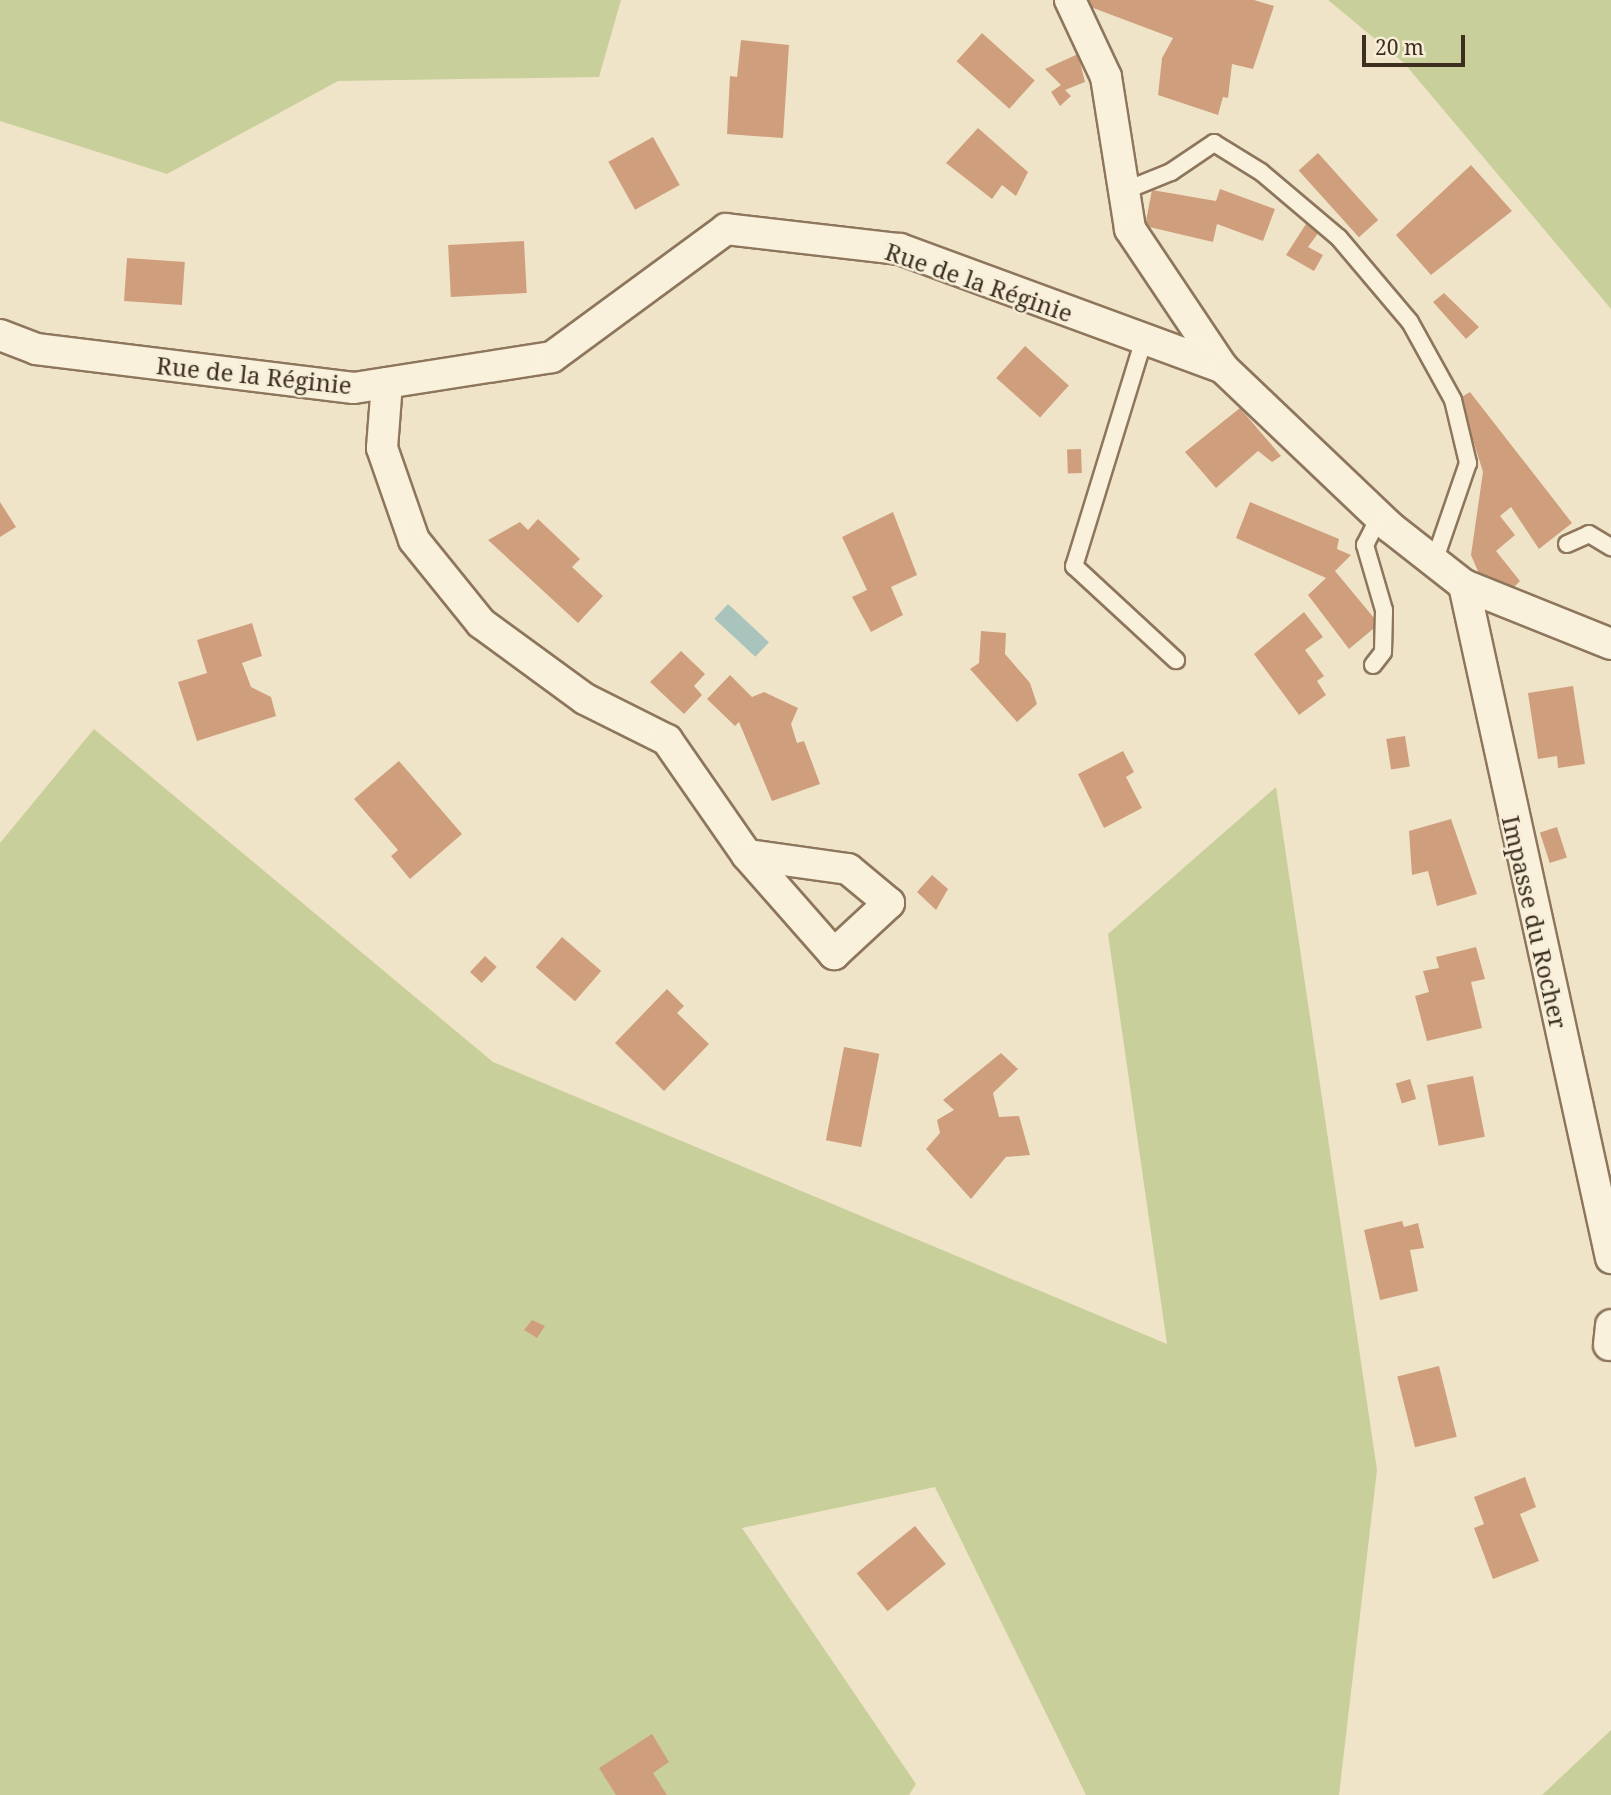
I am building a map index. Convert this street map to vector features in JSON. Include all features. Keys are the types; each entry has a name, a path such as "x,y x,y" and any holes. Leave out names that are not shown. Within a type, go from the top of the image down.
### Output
{"street":[{"path":"1070,0 1106,77 1130,229 1223,368"},
{"name":"Rue de la Réginie","path":"0,335 36,349 354,388 552,357 726,229 900,249 1223,368 1379,517 1464,585 1611,644"},
{"path":"387,383 383,449 414,540 481,623 586,699 667,740 747,855"},
{"name":"Impasse du Rocher","path":"1464,585 1611,1258"}],"lane":[{"path":"1124,191 1171,173 1214,143 1261,172 1339,238 1410,322 1453,400 1468,463 1434,562"},
{"path":"1144,339 1074,566 1176,660"},
{"path":"1373,665 1383,652 1384,610 1365,545 1379,517"},
{"path":"1567,544 1589,534 1611,547"}],"green space":[{"path":"0,0 621,0 599,77 338,81 167,174 0,121"},
{"path":"1328,0 1611,0 1611,309 1404,63"},
{"path":"94,729 493,1062 1167,1344 1108,934 1276,787 1377,1470 1339,1795 1086,1795 935,1487 742,1528 916,1784 909,1795 0,1795 0,843"},
{"path":"1611,1730 1611,1795 1542,1795"}],"water":[{"path":"728,604 769,642 755,657 714,619"}],"building":[{"path":"1072,0 1254,0 1274,6 1253,69 1232,64 1228,98 1223,97 1218,115 1158,95 1162,58 1173,38"},
{"path":"982,33 1035,81 1009,109 957,61"},
{"path":"741,40 789,45 783,138 727,134 730,76 737,77"},
{"path":"1078,54 1085,82 1065,90 1071,96 1060,106 1051,92 1061,85 1045,69"},
{"path":"978,128 1028,172 1016,196 1002,185 992,199 946,163"},
{"path":"653,137 680,185 635,210 608,162"},
{"path":"1318,153 1378,220 1359,237 1299,170"},
{"path":"1471,165 1512,211 1431,275 1396,235"},
{"path":"1220,189 1275,209 1263,241 1217,224 1213,242 1145,226 1152,190 1216,201"},
{"path":"1306,224 1319,232 1308,247 1323,255 1314,271 1286,255"},
{"path":"524,241 527,293 451,297 448,245"},
{"path":"127,258 185,262 182,305 124,301"},
{"path":"1444,293 1479,327 1466,339 1433,302"},
{"path":"1025,346 1069,385 1040,417 996,378"},
{"path":"1470,392 1572,523 1539,549 1511,507 1500,516 1515,535 1496,551 1520,581 1509,592 1480,576 1471,555 1483,472 1460,398"},
{"path":"1240,408 1281,456 1272,462 1258,451 1216,488 1185,452"},
{"path":"1067,449 1081,449 1082,473 1068,473"},
{"path":"0,502 16,527 0,537"},
{"path":"1250,502 1339,539 1337,549 1351,555 1335,571 1379,624 1349,649 1308,595 1326,578 1236,538"},
{"path":"893,512 917,575 891,587 903,615 871,632 852,597 867,590 842,537"},
{"path":"538,519 580,559 572,567 603,596 578,623 488,540 520,522 528,530"},
{"path":"1304,612 1323,637 1305,650 1324,676 1317,681 1326,695 1299,715 1254,654"},
{"path":"252,623 262,656 242,663 251,687 271,697 276,716 197,741 178,682 207,673 197,640"},
{"path":"981,631 1006,633 1005,654 1030,683 1037,704 1017,722 970,669 979,663"},
{"path":"681,651 705,674 694,686 702,695 684,714 650,682"},
{"path":"730,675 752,697 764,692 798,708 791,724 797,743 804,741 820,784 772,801 739,722 735,726 707,699"},
{"path":"1573,686 1585,764 1558,768 1557,756 1538,759 1528,693"},
{"path":"1405,736 1410,767 1391,770 1386,739"},
{"path":"1123,751 1134,772 1126,777 1142,808 1104,828 1078,774"},
{"path":"399,761 462,834 410,879 391,856 398,850 354,799"},
{"path":"1451,819 1477,894 1437,906 1428,871 1412,875 1409,831"},
{"path":"1557,827 1567,857 1550,863 1540,833"},
{"path":"932,875 948,889 936,910 917,892"},
{"path":"562,937 601,971 575,1001 536,967"},
{"path":"1476,947 1485,979 1471,982 1482,1028 1427,1041 1415,996 1429,992 1423,971 1439,968 1436,957"},
{"path":"485,956 497,967 482,983 470,972"},
{"path":"667,989 684,1006 677,1013 709,1044 664,1091 615,1043"},
{"path":"844,1047 879,1054 861,1147 826,1140"},
{"path":"1001,1053 1018,1069 993,1093 999,1117 1019,1116 1030,1155 1006,1157 971,1199 926,1149 940,1133 937,1120 954,1110 943,1100"},
{"path":"1473,1076 1485,1137 1439,1146 1427,1085"},
{"path":"1410,1079 1416,1099 1402,1103 1396,1083"},
{"path":"1402,1221 1404,1227 1418,1223 1424,1248 1410,1250 1418,1291 1380,1300 1364,1230"},
{"path":"532,1320 545,1326 537,1338 524,1330"},
{"path":"1439,1366 1457,1437 1415,1447 1397,1376"},
{"path":"1525,1477 1536,1507 1520,1514 1539,1561 1493,1579 1474,1528 1484,1524 1474,1497"},
{"path":"915,1526 946,1564 888,1611 857,1573"},
{"path":"652,1734 669,1762 653,1773 667,1795 616,1795 599,1768"}]}
